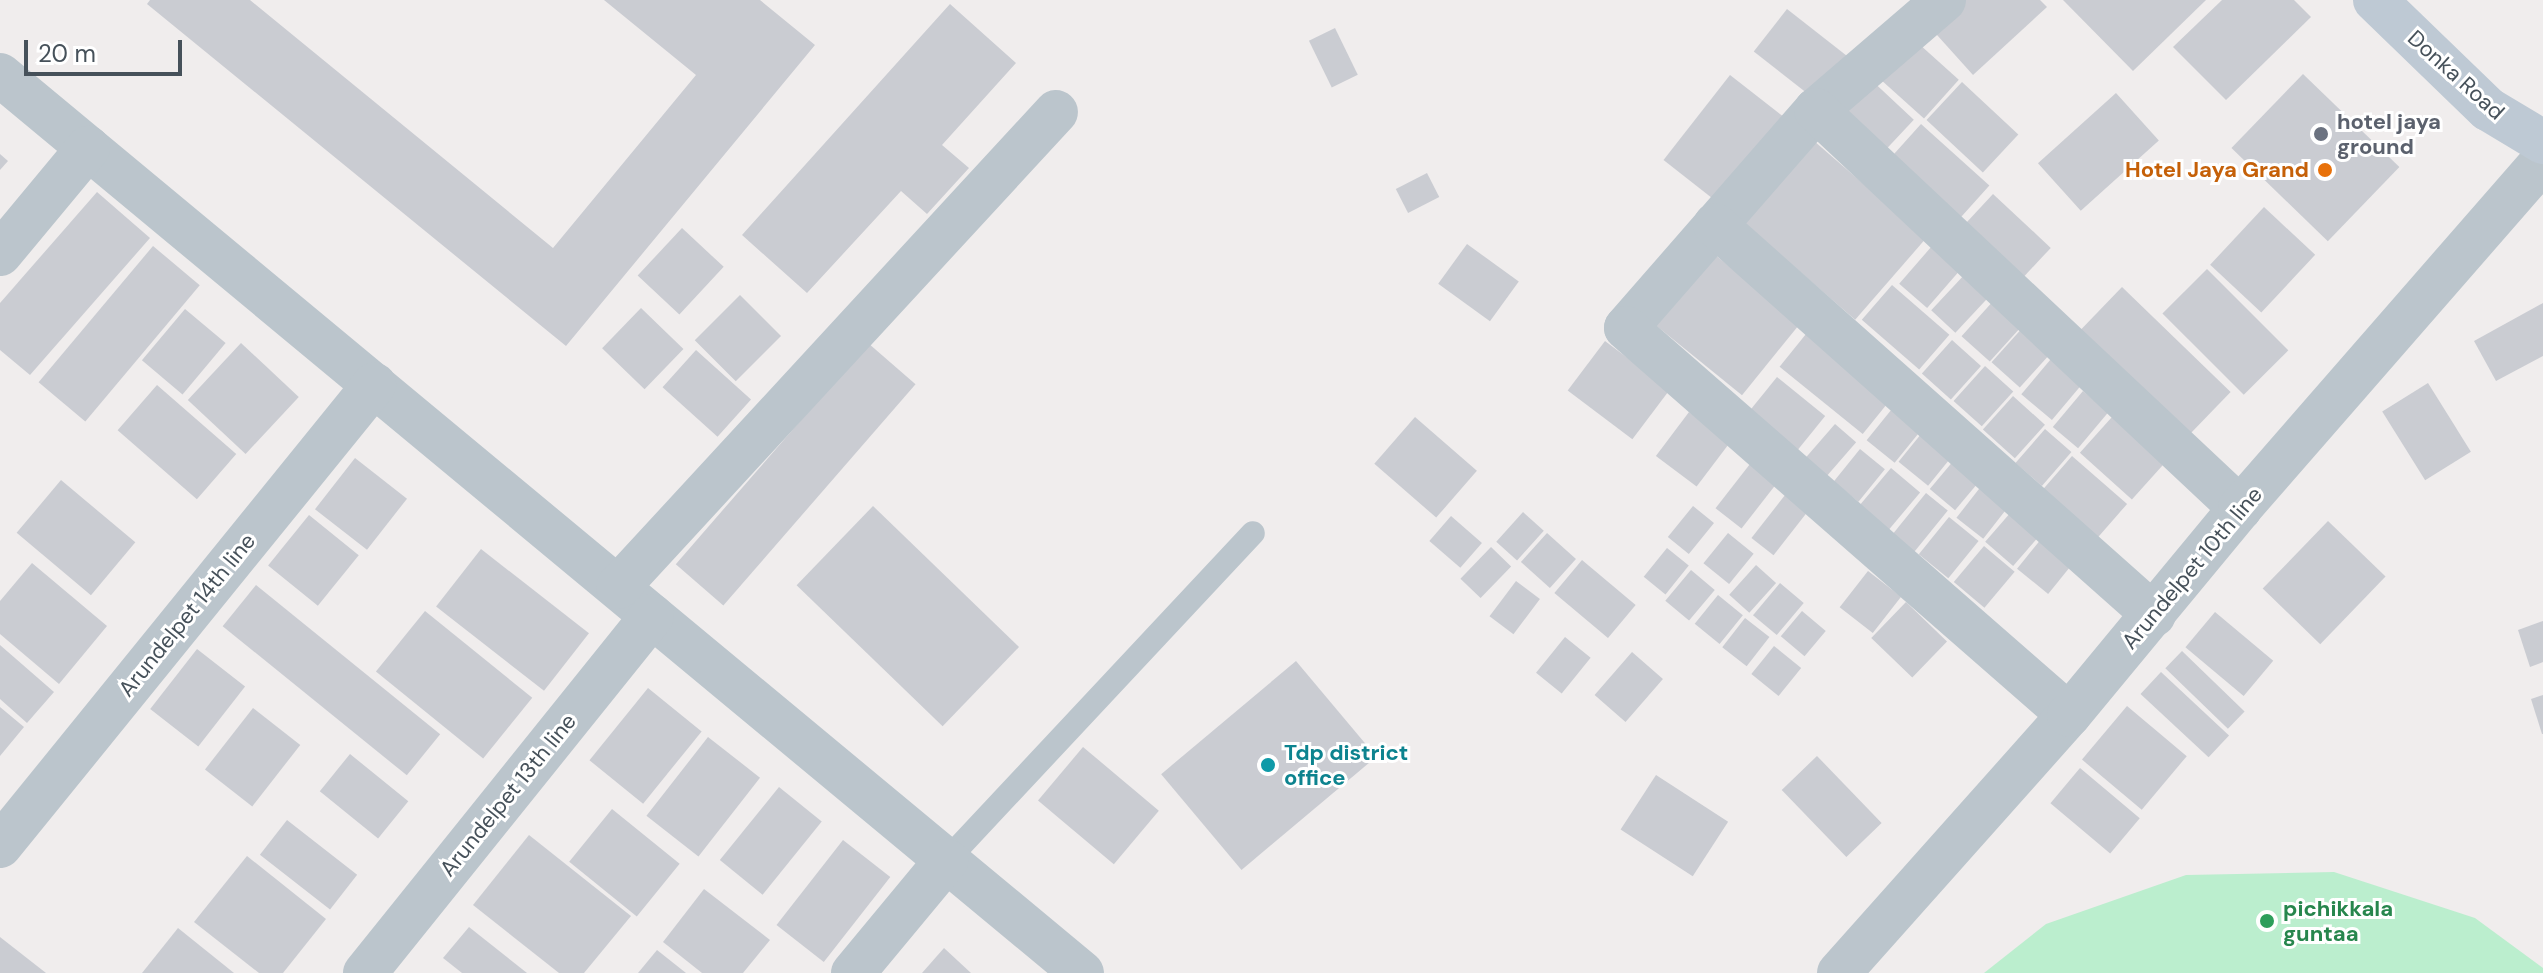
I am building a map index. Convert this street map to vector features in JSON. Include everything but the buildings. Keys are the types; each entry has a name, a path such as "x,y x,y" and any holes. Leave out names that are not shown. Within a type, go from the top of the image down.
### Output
{"street":[{"path":"1944,0 1816,110 1626,328 2069,715"},
{"name":"Donka Road","path":"2375,0 2488,109 2543,142"},
{"path":"0,75 1082,973"},
{"path":"1816,110 2240,508"},
{"path":"618,587 1056,112"},
{"path":"0,254 88,148"},
{"name":"Arundelpet 10th line","path":"1839,973 2069,715 2240,508 2543,161"},
{"path":"1715,225 2154,615"},
{"name":"Arundelpet 14th line","path":"0,846 374,385"},
{"name":"Arundelpet 13th line","path":"365,973 652,616"},
{"path":"853,973 946,861"}],"lane":[{"path":"946,861 1253,533"}],"green space":[{"name":"pichikkala guntaa","path":"2334,872 2475,918 2543,968 2543,973 1984,973 2046,924 2186,875"}],"place":[{"name":"hotel jaya ground","path":"2321,134"},
{"name":"Hotel Jaya Grand","path":"2325,170"},
{"name":"Tdp district office","path":"1268,765"},
{"name":"pichikkala guntaa","path":"2267,921"}]}
